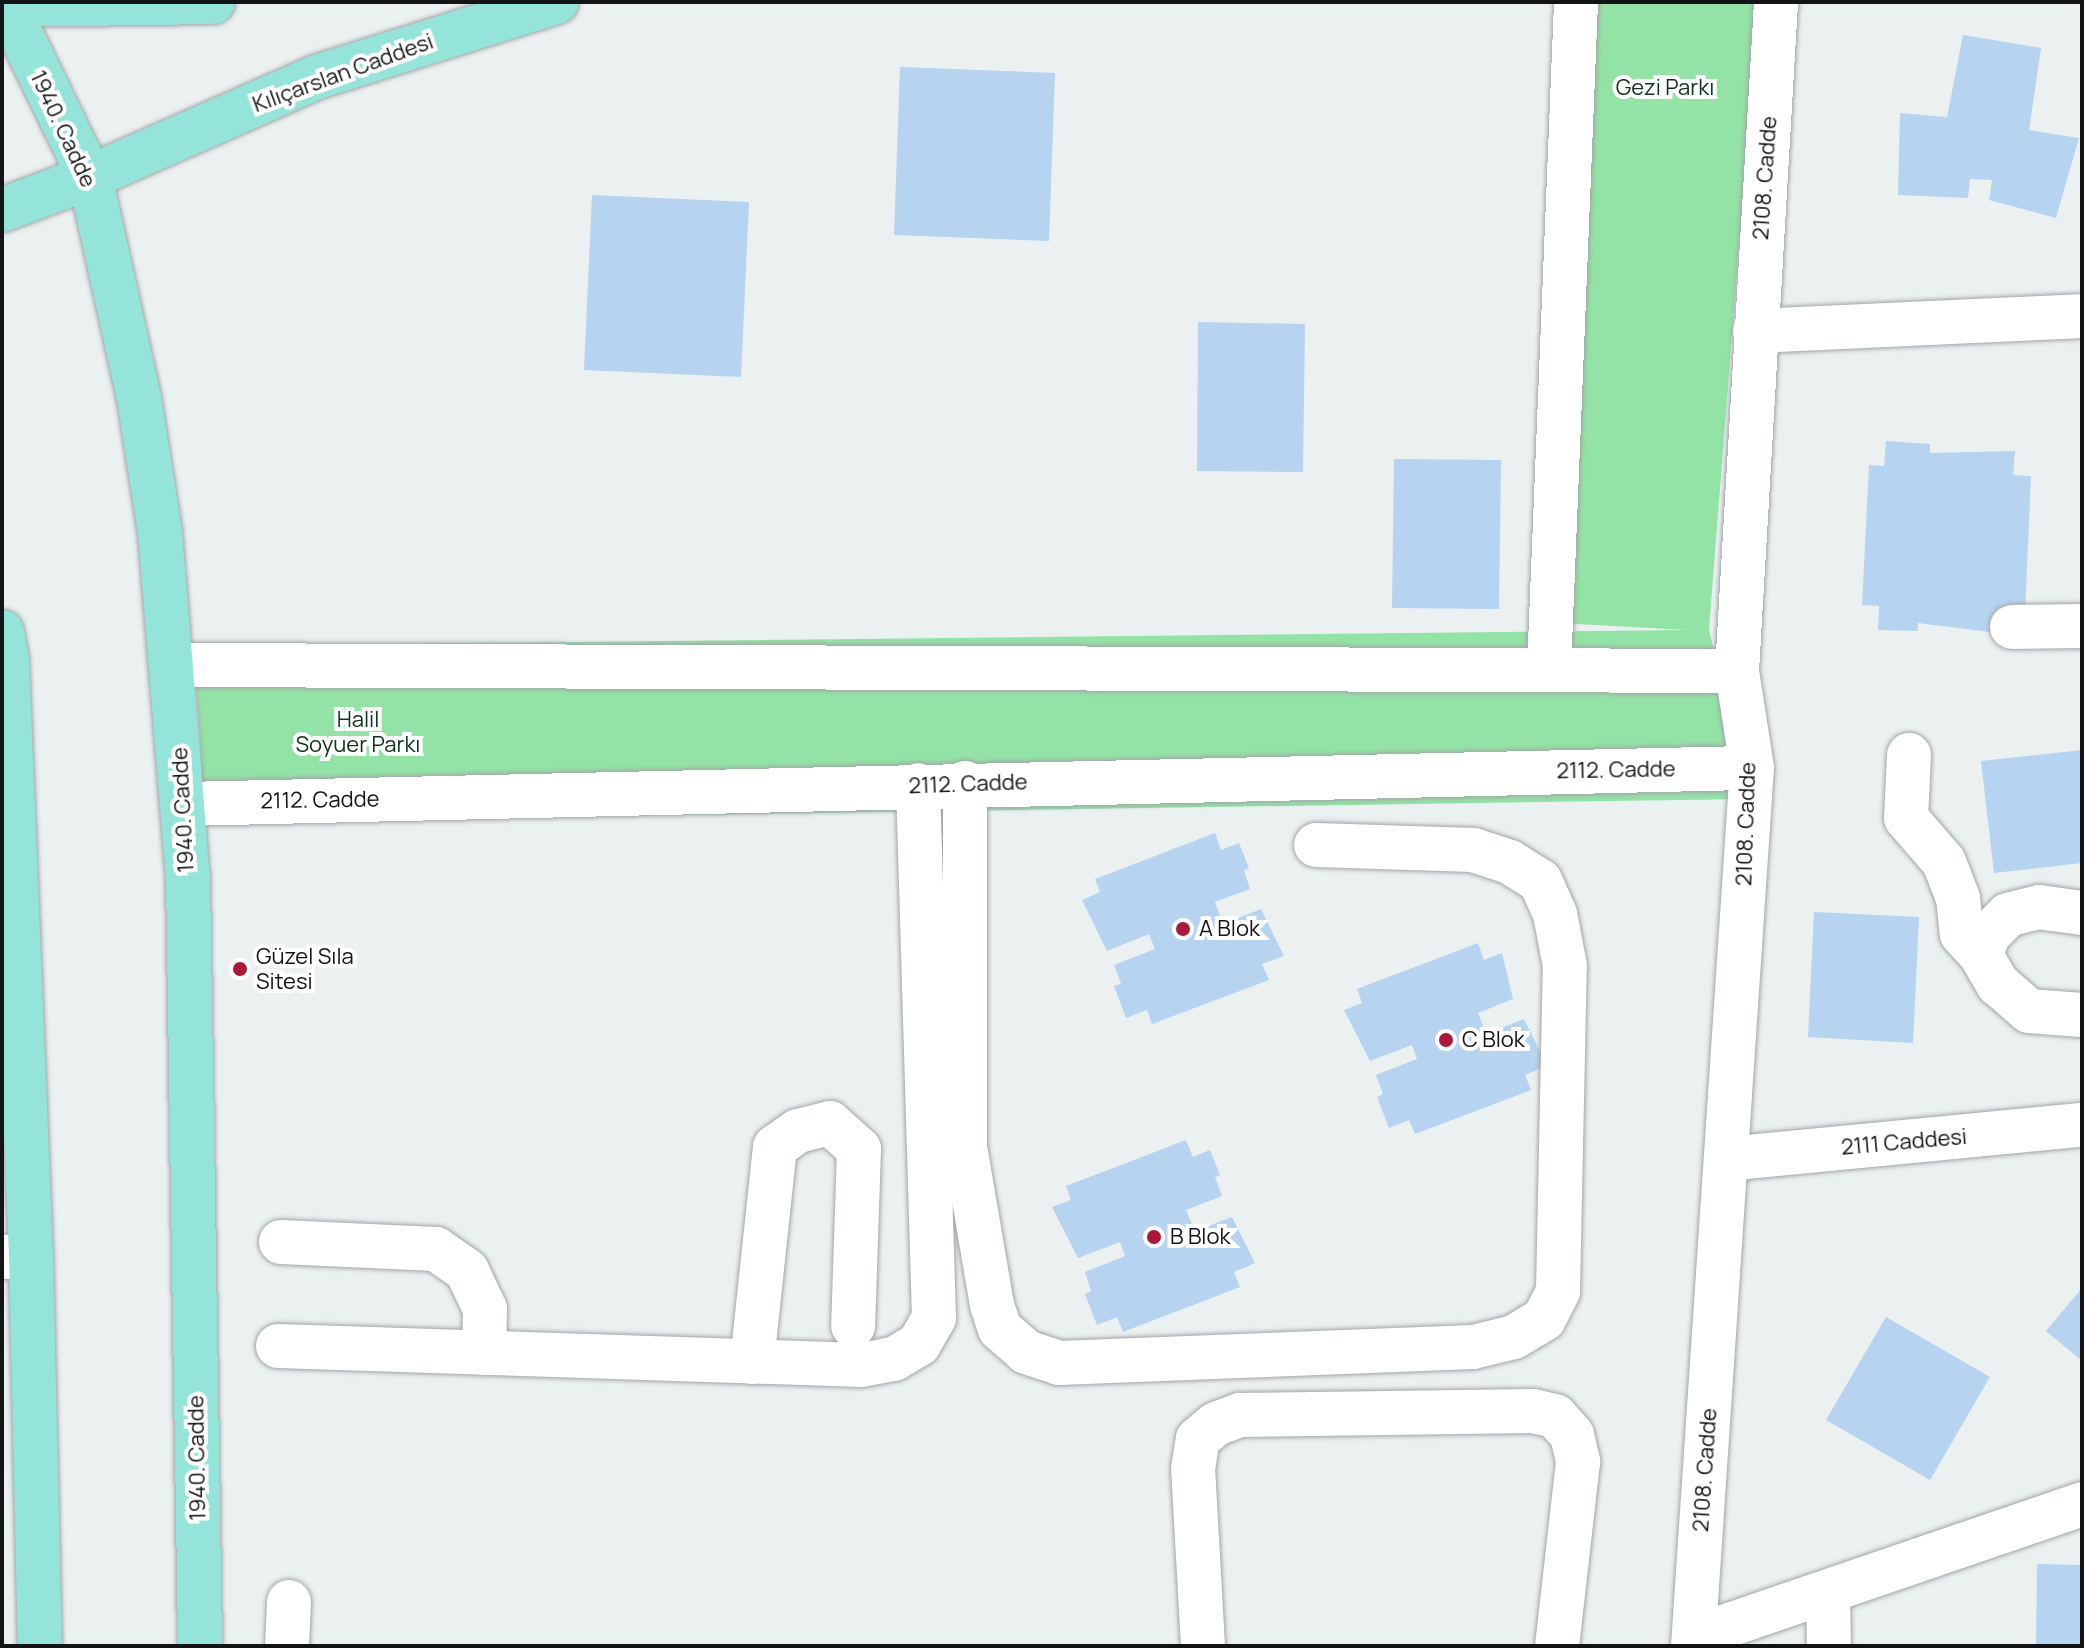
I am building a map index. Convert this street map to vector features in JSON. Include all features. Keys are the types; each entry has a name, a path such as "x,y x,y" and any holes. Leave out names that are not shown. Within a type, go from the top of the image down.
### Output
{"main road":[{"path":"5,4 213,2"},
{"name":"Kılıçarslan Caddesi","path":"2,210 90,177 317,77 557,2"},
{"name":"1940. Cadde","path":"5,4 90,177 139,398 174,665 184,804 200,1646"},
{"path":"2,632 7,661 16,1257 40,1646"}],"street":[{"path":"1549,669 1576,2"},
{"name":"2108. Cadde","path":"1693,1641 1752,768 1737,671 1776,2"},
{"path":"1755,331 2082,316"},
{"path":"2012,627 2082,626"},
{"path":"174,665 1737,671"},
{"path":"1909,755 1906,818 1944,862 1958,898 1962,934 1981,955 1998,984 2029,1011 2082,1015"},
{"name":"2112. Cadde","path":"184,804 965,783 1752,768"},
{"path":"965,783 965,1147 992,1305 1000,1329 1026,1352 1059,1363 1473,1347 1514,1337 1544,1319 1558,1291 1565,966 1555,914 1540,881 1510,862 1474,850 1316,845"},
{"path":"278,1346 862,1365 894,1359 919,1344 934,1318 918,785"},
{"path":"1981,955 1988,935 2008,915 2039,907 2082,913"},
{"path":"752,1362 775,1147 798,1131 830,1123 859,1149 853,1326"},
{"name":"2111 Caddesi","path":"1726,1159 2082,1125"},
{"path":"281,1242 436,1249 467,1271 485,1309 484,1353"},
{"path":"1203,1646 1193,1469 1198,1439 1216,1424 1240,1415 1533,1411 1555,1416 1572,1435 1578,1462 1557,1646"},
{"path":"1693,1641 2082,1504"},
{"path":"1828,1594 1829,1646"},
{"path":"287,1646 289,1602"}],"green space":[{"name":"Halil Soyuer Parkı","path":"1582,2 1758,2 1709,630 1750,799 205,822 194,646 1687,630 1558,623"}],"building":[{"path":"1963,35 2041,48 2029,130 2079,138 2056,218 1989,200 1992,180 1970,179 1968,198 1898,195 1900,113 1947,117"},
{"path":"900,67 1055,73 1049,241 894,235"},
{"path":"592,195 749,202 741,377 584,370"},
{"path":"1198,322 1305,324 1303,472 1197,471"},
{"path":"1886,441 1930,444 1930,453 2015,451 2013,475 2031,476 2025,613 2007,634 1918,623 1918,631 1878,630 1879,606 1862,605 1869,465 1884,466"},
{"path":"1394,459 1501,460 1499,609 1392,608"},
{"path":"2082,750 2082,863 1994,873 1981,761"},
{"name":"A Blok","path":"1215,833 1221,850 1239,843 1249,868 1244,870 1250,889 1215,902 1223,924 1261,909 1284,956 1262,964 1269,980 1152,1024 1147,1010 1126,1018 1114,986 1121,984 1114,965 1155,949 1149,934 1107,951 1082,900 1100,892 1095,879"},
{"path":"1814,912 1919,917 1913,1043 1808,1037"},
{"name":"C Blok","path":"1478,943 1484,960 1502,953 1513,999 1478,1013 1486,1034 1524,1019 1547,1066 1525,1075 1531,1090 1415,1134 1409,1120 1389,1128 1377,1097 1383,1094 1376,1075 1417,1059 1412,1045 1370,1061 1344,1010 1362,1003 1357,989"},
{"name":"B Blok","path":"1186,1140 1193,1157 1210,1150 1220,1175 1215,1177 1222,1196 1186,1210 1195,1231 1232,1217 1255,1263 1234,1272 1240,1287 1123,1332 1117,1317 1097,1325 1085,1294 1091,1291 1085,1272 1125,1256 1120,1242 1078,1258 1052,1207 1071,1200 1066,1186"},
{"path":"2082,1288 2082,1361 2046,1331"},
{"path":"1886,1317 1990,1377 1930,1480 1826,1420"},
{"path":"2037,1564 2082,1565 2082,1646 2036,1646"}],"place":[{"name":"A Blok","path":"1183,929"},
{"name":"Güzel Sıla Sitesi","path":"240,969"},
{"name":"C Blok","path":"1446,1040"},
{"name":"B Blok","path":"1154,1237"}],"park label":[{"name":"Gezi Parkı","path":"1665,88"}]}
